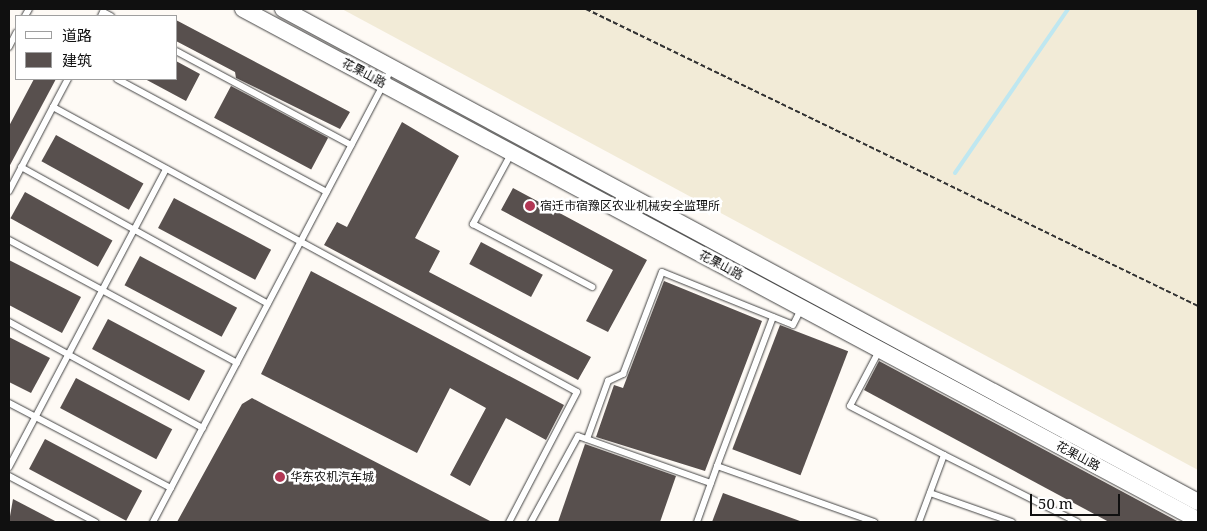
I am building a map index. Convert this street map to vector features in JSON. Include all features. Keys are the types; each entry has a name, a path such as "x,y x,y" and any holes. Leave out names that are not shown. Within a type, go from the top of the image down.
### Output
{"street":[{"name":"花果山路","path":"243,9 512,153 805,301"},
{"name":"花果山路","path":"283,9 392,68 1198,520"},
{"name":"花果山路","path":"883,343 1198,502"}],"lane":[{"path":"9,47 15,34"},
{"path":"178,52 351,145"},
{"path":"153,522 392,68"},
{"path":"9,191 67,80"},
{"path":"118,80 327,192"},
{"path":"53,107 577,392 509,522"},
{"path":"512,153 473,224 592,288"},
{"path":"21,167 268,304"},
{"path":"9,467 166,169"},
{"path":"9,240 237,363"},
{"path":"587,439 608,381 623,374 662,272 793,325 805,301"},
{"path":"697,522 772,317"},
{"path":"9,322 203,428"},
{"path":"883,343 850,406 1078,522"},
{"path":"9,403 171,488"},
{"path":"531,522 578,436 711,483"},
{"path":"919,522 944,455"},
{"path":"717,466 874,522"},
{"path":"9,476 95,522"},
{"path":"930,493 1012,522"}],"path":[{"path":"586,9 1198,306"}],"shaded area":[{"path":"342,9 1198,9 1198,470"}],"building":[{"path":"178,21 350,112 340,129 236,78 235,72 178,42"},
{"path":"178,62 200,74 186,101 147,80 178,80"},
{"path":"33,80 55,80 9,167 9,126"},
{"path":"231,86 328,138 311,169 214,118"},
{"path":"402,122 459,156 415,238 440,251 429,272 591,357 578,380 324,245 337,222 347,227"},
{"path":"56,135 143,183 129,210 41,161"},
{"path":"513,188 647,260 608,332 586,321 613,270 501,210"},
{"path":"25,192 112,240 98,267 10,218"},
{"path":"174,198 271,250 255,280 158,228"},
{"path":"481,242 543,275 531,297 469,264"},
{"path":"140,256 237,308 222,337 125,285"},
{"path":"9,260 81,297 62,333 9,305"},
{"path":"311,271 564,405 546,440 506,418 470,486 450,475 486,408 450,388 417,453 261,374"},
{"path":"664,281 762,321 705,471 596,437 614,385 623,388"},
{"path":"108,319 205,371 189,401 92,349"},
{"path":"780,325 848,351 800,475 732,449"},
{"path":"9,337 50,358 31,393 9,382"},
{"path":"879,361 1179,522 1109,522 864,390"},
{"path":"76,378 172,429 156,459 60,408"},
{"path":"252,398 492,522 177,522 242,404"},
{"path":"45,439 142,491 126,521 29,469"},
{"path":"585,444 676,476 660,522 558,522"},
{"path":"723,493 800,521 800,522 712,522"},
{"path":"13,499 57,522 9,522"}],"waterway":[{"path":"955,173 1068,9"}],"place":[{"name":"宿迁市宿豫区农业机械安全监理所","path":"530,206"},
{"name":"华东农机汽车城","path":"280,477"}]}
